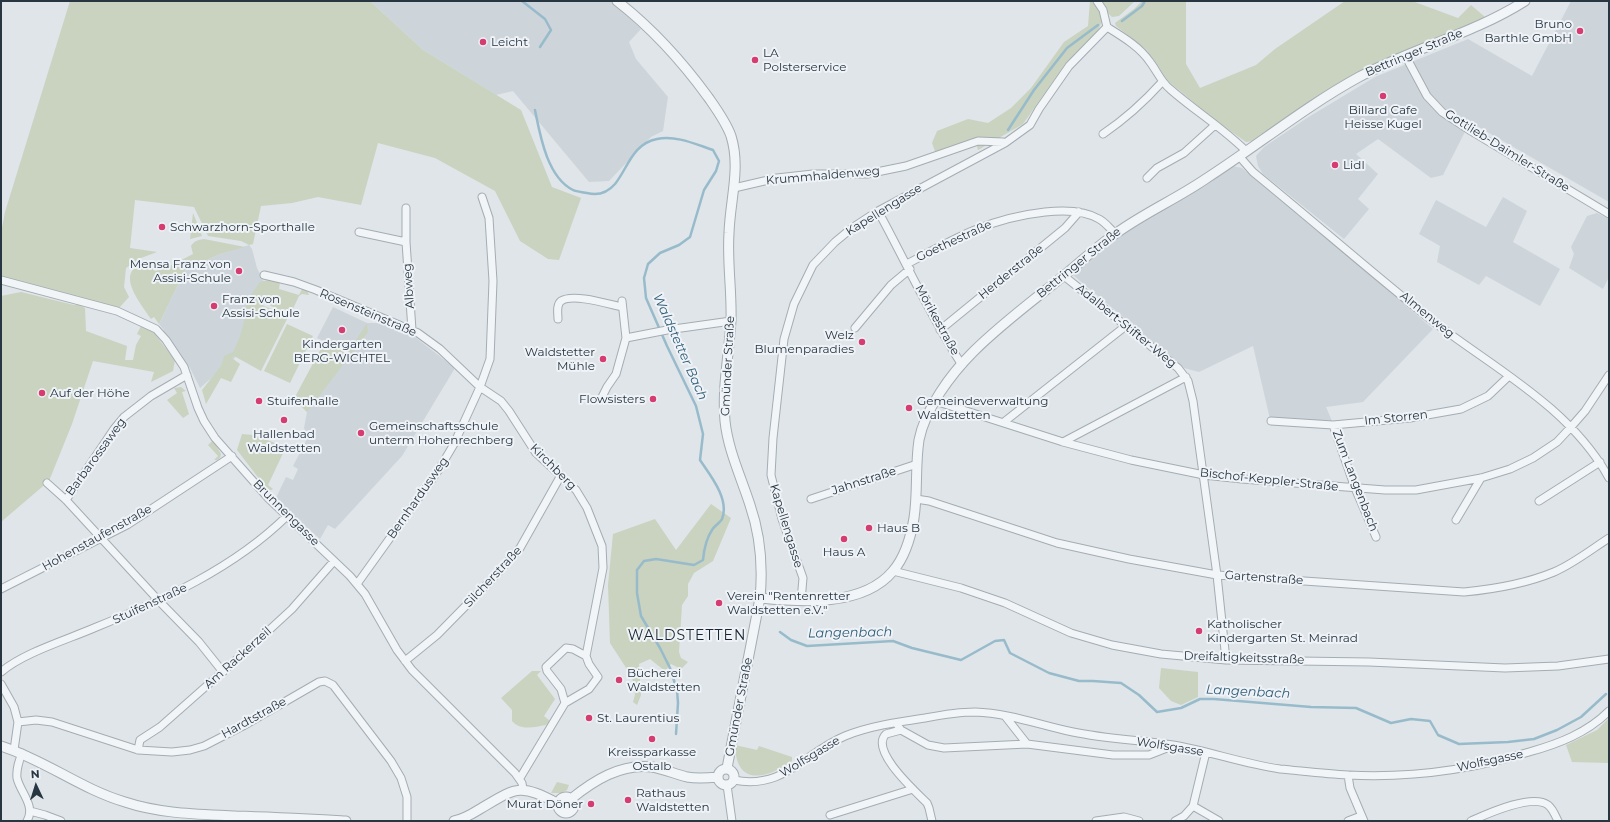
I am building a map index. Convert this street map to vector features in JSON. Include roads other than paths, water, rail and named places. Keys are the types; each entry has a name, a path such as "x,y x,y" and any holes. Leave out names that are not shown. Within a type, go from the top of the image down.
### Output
{"street":[{"name":"Gmünder Straße","path":"617,1 636,16 667,45 697,82 725,122 731,136 735,152 734,188 729,232 731,322 724,411 729,443 755,523 759,545 760,598 727,768"},
{"path":"1097,1 1103,10 1107,27"},
{"name":"Bettringer Straße","path":"760,598 801,602 838,598 861,592 876,586 892,572 902,556 909,539 914,518 920,439 926,419 935,401 962,365 996,331 1115,233 1174,200 1315,104 1356,79 1405,55 1488,22 1525,1"},
{"name":"Almenweg","path":"1107,27 1139,49 1150,62 1162,82 1216,125 1243,154 1253,172 1457,340 1542,399 1571,427 1600,462 1609,478"},
{"name":"Kapellengasse","path":"801,602 802,578 782,519 771,476 773,438 784,339 794,304 813,265 825,250 852,228 878,211 1005,142 1030,125 1039,108 1070,66 1107,27"},
{"name":"Gottlieb-Daimler-Straße","path":"1405,55 1427,96 1442,112 1609,214"},
{"path":"1103,134 1123,120 1148,98 1162,82"},
{"path":"1147,178 1157,168 1184,153 1216,125"},
{"name":"Krummhaldenweg","path":"734,188 777,178 813,174 867,174 906,166 978,141 1005,142"},
{"name":"Bernhardusweg","path":"357,584 438,471 454,444 480,387 490,359 493,281 489,218 482,197"},
{"name":"Albweg","path":"406,208 406,242 412,330"},
{"name":"Goethestraße","path":"855,328 908,267 959,236 977,228 1003,219 1063,210 1080,212 1099,219 1115,233"},
{"name":"Mörikestraße","path":"878,211 940,330 962,365"},
{"name":"Herderstraße","path":"940,330 1065,228 1080,212"},
{"path":"359,232 406,242"},
{"name":"Rosensteinstraße","path":"264,275 294,282 316,290 381,319 412,330 440,349 480,387"},
{"name":"Adalbert-Stifter-Weg","path":"1064,276 1127,325 1178,368 1186,377"},
{"name":"Brunnengasse","path":"1,280 25,288 117,311 156,329 169,344 184,367 204,421 215,438 269,499 357,584 369,600 397,650 405,661 436,696 520,778"},
{"path":"558,319 558,306 561,301 569,299 584,299 622,304 626,338 616,374 607,386 601,399"},
{"path":"626,338 667,330 731,322"},
{"path":"1004,422 1127,325"},
{"name":"Barbarossaweg","path":"66,500 114,429 124,417 152,396 187,374"},
{"name":"Bischof-Keppler-Straße","path":"935,401 1063,442 1131,460 1204,475 1355,488 1416,490 1482,478 1510,469 1533,458 1557,442 1571,427 1585,411 1609,375"},
{"name":"Im Storren","path":"1271,421 1333,425 1410,418 1461,410 1488,396 1509,376"},
{"path":"1063,442 1186,377 1194,401 1217,575 1226,660"},
{"name":"Kirchberg","path":"480,387 501,401 536,453 560,477 576,490 582,499 602,546 602,568 586,656"},
{"name":"Zum Langenbach","path":"1333,425 1355,488 1376,537"},
{"name":"Hohenstaufenstraße","path":"1,589 127,525 232,456"},
{"path":"1539,501 1600,462"},
{"name":"Jahnstraße","path":"811,498 917,464"},
{"name":"Silcherstraße","path":"405,661 437,635 494,577 520,548 560,477"},
{"path":"1456,520 1482,478"},
{"path":"47,483 66,500 199,642 223,672"},
{"name":"Gartenstraße","path":"916,499 929,501 1057,543 1129,559 1217,575 1464,592 1518,584 1555,571 1609,538"},
{"name":"Stuifenstraße","path":"1,672 17,660 159,601 184,589 251,548 268,535 287,516"},
{"name":"Am Rackerzeil","path":"138,750 140,740 160,728 223,672 292,608 334,561"},
{"name":"Dreifaltigkeitsstraße","path":"892,572 961,588 1005,603 1071,633 1112,645 1161,654 1226,660 1369,662 1505,668 1558,666 1609,659"},
{"path":"523,789 520,778 565,703 584,693 597,680 597,674 589,664 586,656 573,649 566,648 546,667 547,671 561,689 565,703"},
{"name":"Hardtstraße","path":"18,722 36,720 52,722 138,750 172,752 190,750 204,746 243,726 319,682 325,682 333,685 391,761 401,778 407,797 407,821"},
{"path":"1,684 14,707 18,722 17,777 20,788 29,806 30,811 27,821"},
{"name":"Wolfsgasse","path":"730,782 754,782 772,779 789,771 828,744 857,731 932,717 973,712 1005,716 1074,732 1174,746 1279,769 1348,775 1413,774 1474,766 1513,757 1552,746 1576,735 1597,722 1609,711"},
{"path":"1005,716 1027,744"},
{"path":"896,723 901,730 928,745 936,747 1027,744 1114,755 1149,755 1174,746"},
{"path":"901,730 886,734 883,737 882,746 894,768 927,803 932,821"},
{"path":"1,746 41,762 95,791 125,802 148,808 178,813 346,821"},
{"path":"1175,821 1184,816 1193,806 1206,752"},
{"path":"559,804 563,798 571,799 590,784 606,775 640,766 653,767 687,777 701,779 718,777 720,782 730,782 732,821"},
{"name":"Gmünder Straße","path":"718,777 719,772 727,768"},
{"name":"Gmünder Straße","path":"727,768 733,772 730,782"},
{"path":"1348,775 1350,788 1362,818 1348,821"},
{"path":"454,821 469,816 507,793 523,789 536,792 559,804 561,811 571,817 574,806 571,799"},
{"path":"830,815 913,789"},
{"path":"1471,821 1504,807 1541,802 1548,805 1554,811 1558,821"},
{"path":"1193,806 1219,821"},
{"path":"30,811 45,814 61,821"},
{"path":"1096,821 1124,817 1139,821"}],"waterway":[{"name":"Waldstetter Bach","path":"522,1 545,19 551,30 540,47"},
{"path":"1122,21 1142,6 1145,1"},
{"path":"1008,130 1034,90 1067,48 1098,25"},
{"name":"Waldstetter Bach","path":"535,110 542,143 551,166 564,184 576,191 595,194 602,193 609,189 620,178 636,151 642,146 657,139 678,139 713,150 719,161 716,171 704,190 690,237 679,245 660,253 648,264 644,278 646,298 696,406 703,434 700,460 718,488 724,511 722,519 708,537 703,560 694,565 656,559 644,561 637,570 637,593 641,616 670,668 677,690 678,703 676,734"},
{"name":"Langenbach","path":"780,632 791,640 807,646 893,641 912,648 961,660 995,641 1004,640 1010,653 1049,673 1079,681 1121,683 1139,695 1157,712 1181,708 1200,699 1311,707 1356,708 1391,723 1411,719 1430,721 1438,735 1459,744 1508,742 1534,739 1557,730 1581,717 1606,694"}],"place":[{"name":"Bruno Barthle GmbH","path":"1580,31"},
{"name":"Leicht","path":"483,42"},
{"name":"LA Polsterservice","path":"755,60"},
{"name":"Billard Cafe Heisse Kugel","path":"1383,96"},
{"name":"Lidl","path":"1335,165"},
{"name":"Schwarzhorn-Sporthalle","path":"162,227"},
{"name":"Mensa Franz von Assisi-Schule","path":"239,271"},
{"name":"Franz von Assisi-Schule","path":"214,306"},
{"name":"Kindergarten BERG-WICHTEL","path":"342,330"},
{"name":"Welz Blumenparadies","path":"862,342"},
{"name":"Waldstetter Mühle","path":"603,359"},
{"name":"Auf der Höhe","path":"42,393"},
{"name":"Flowsisters","path":"653,399"},
{"name":"Stuifenhalle","path":"259,401"},
{"name":"Gemeindeverwaltung Waldstetten","path":"909,408"},
{"name":"Hallenbad Waldstetten","path":"284,420"},
{"name":"Gemeinschaftsschule unterm Hohenrechberg","path":"361,433"},
{"name":"Haus B","path":"869,528"},
{"name":"Haus A","path":"844,539"},
{"name":"Verein \"Rentenretter Waldstetten e.V.\"","path":"719,603"},
{"name":"Katholischer Kindergarten St. Meinrad","path":"1199,631"},
{"name":"Bücherei Waldstetten","path":"619,680"},
{"name":"St. Laurentius","path":"589,718"},
{"name":"Kreissparkasse Ostalb","path":"652,739"},
{"name":"Rathaus Waldstetten","path":"628,800"},
{"name":"Murat Döner","path":"591,804"}],"district":[{"name":"WALDSTETTEN","path":"687,636"}]}
